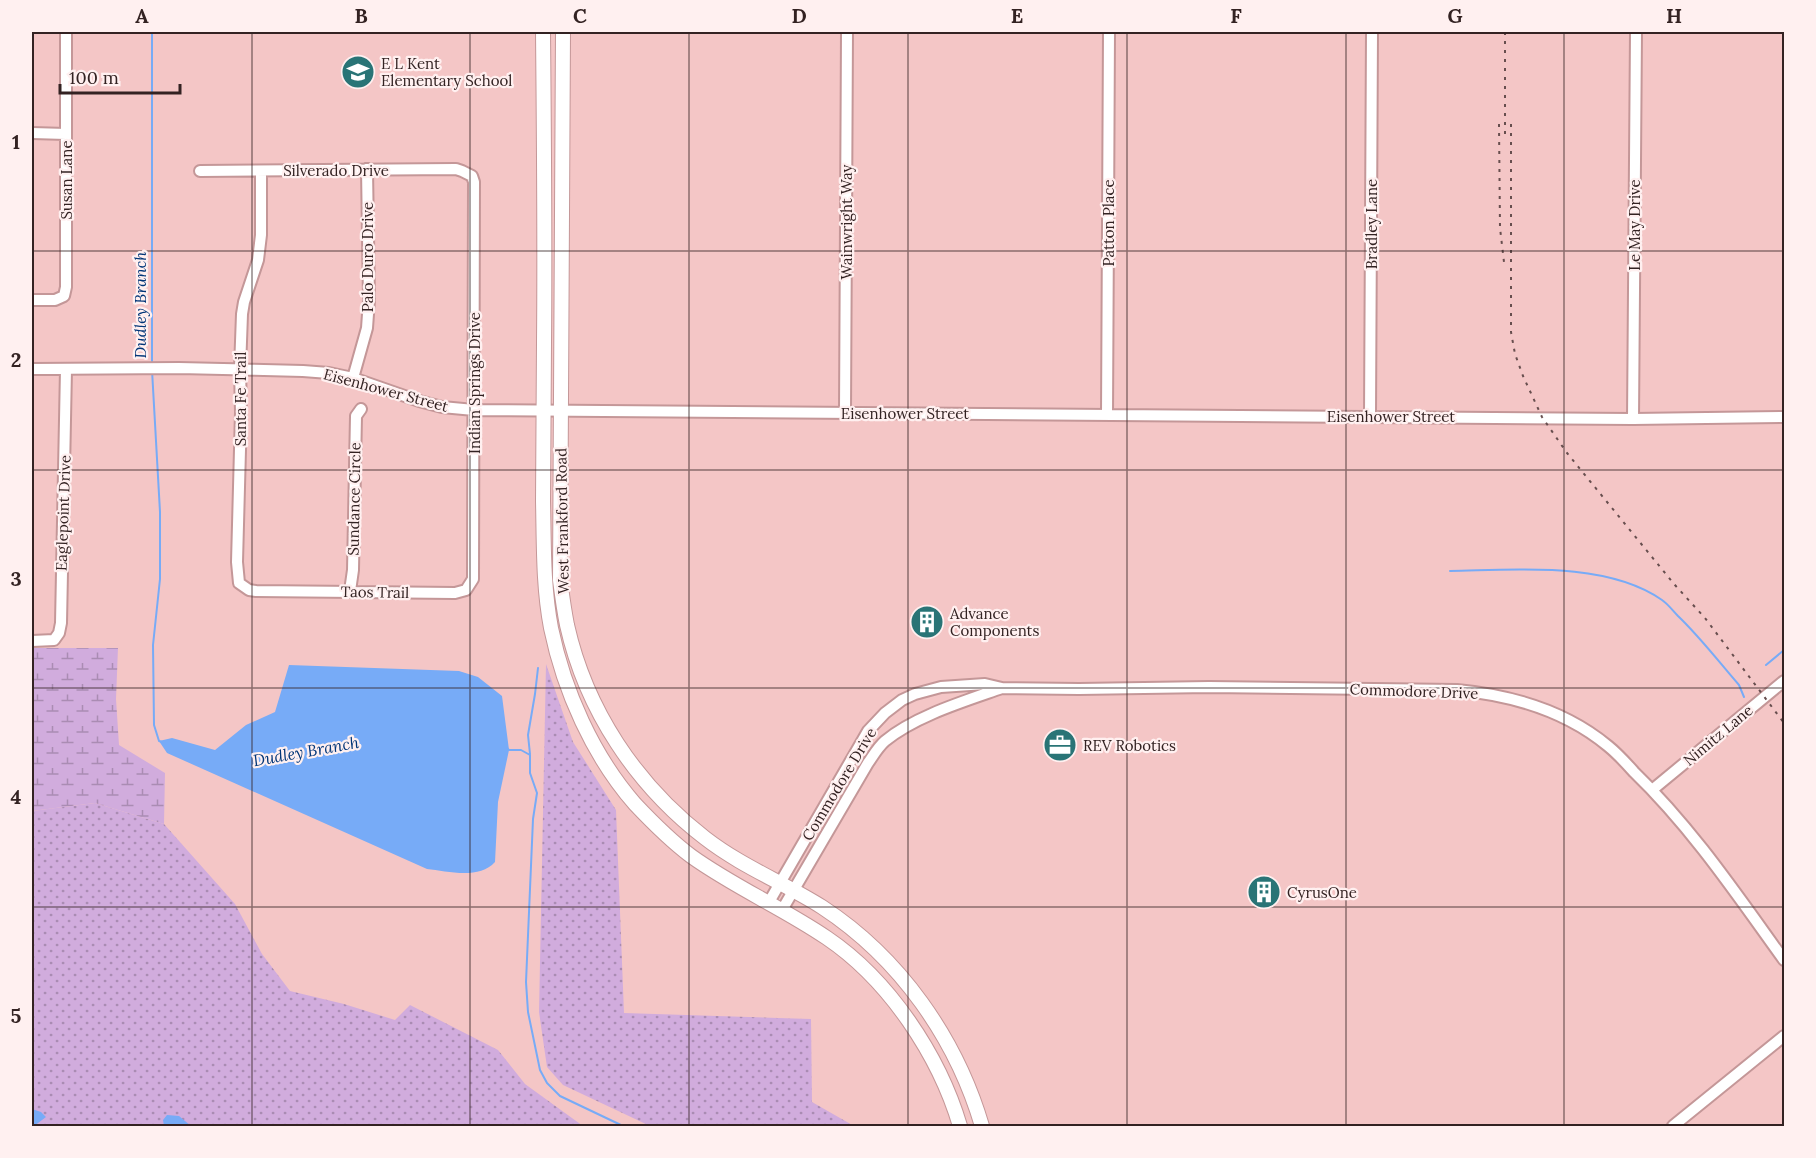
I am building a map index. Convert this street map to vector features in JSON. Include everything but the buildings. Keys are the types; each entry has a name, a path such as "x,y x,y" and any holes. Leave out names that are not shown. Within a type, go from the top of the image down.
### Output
{"main road":[{"name":"West Frankford Road","path":"543,32 545,577 552,629 571,695 588,735 602,760 635,803 677,845 719,874 830,940 867,971 904,1014 932,1059 960,1126"},
{"name":"West Frankford Road","path":"562,32 560,580 564,612 578,662 601,717 616,743 659,798 706,839 822,908 849,928 895,969 941,1030 977,1107 982,1126"}],"street":[{"name":"Susan Lane","path":"32,300 56,300 64,296 66,286 66,32"},
{"name":"Wainwright Way","path":"845,413 847,32"},
{"name":"Patton Place","path":"1107,415 1109,32"},
{"name":"Bradley Lane","path":"1370,416 1372,32"},
{"name":"Le May Drive","path":"1633,419 1635,32"},
{"path":"32,133 66,134"},
{"name":"Palo Duro Drive","path":"353,378 367,328 369,310 367,170"},
{"name":"Silverado Drive","path":"200,171 456,170 472,176"},
{"name":"Santa Fe Trail","path":"261,171 260,244 258,260 244,302 240,369 238,583 249,590 283,591"},
{"name":"Indian Springs Drive","path":"466,590 473,579 474,182 472,176"},
{"name":"Eisenhower Street","path":"32,369 303,370 353,378 442,407 474,410 1633,419 1785,417"},
{"name":"Eaglepoint Drive","path":"35,641 54,640 59,633 61,623 66,369"},
{"name":"Sundance Circle","path":"350,591 353,570 356,416 361,409"},
{"name":"Taos Trail","path":"283,591 455,592 466,590"},
{"name":"Nimitz Lane","path":"1653,790 1785,681"},
{"name":"Commodore Drive","path":"769,902 868,731 885,713 902,700 915,694 941,687 985,684 1002,688 1457,690 1525,703 1583,729 1608,746 1653,790 1695,839 1785,960"},
{"path":"941,687 948,707"},
{"name":"Commodore Drive","path":"782,910 883,742 902,729 948,707 1002,688"},
{"path":"868,731 883,742"},
{"path":"1673,1126 1785,1036"}],"green space":[{"path":"32,648 118,648 116,699 119,745 165,773 164,824 95,803 32,811"},
{"path":"546,664 573,742 616,810 624,1013 811,1019 812,1102 854,1126 650,1126 563,1085 547,1067 539,1012"},
{"path":"95,803 164,824 235,904 262,954 290,991 344,1004 395,1020 410,1005 498,1050 525,1084 583,1126 32,1126 32,811"}],"water":[{"path":"289,665 459,671 478,677 502,696 509,750 498,802 495,862 488,868 472,873 427,869 167,753 159,741 172,738 215,750 246,725 275,712"},
{"path":"32,1109 41,1112 46,1117 34,1126 32,1126"},
{"path":"167,1115 179,1116 191,1126 164,1126 163,1120"}],"waterway":[{"name":"Dudley Branch","path":"152,32 152,365"},
{"name":"Dudley Branch","path":"152,370 160,512 160,579 153,645 154,725 159,741 162,742"},
{"path":"1450,571 1559,570 1614,579 1639,588 1664,602 1686,624 1739,685 1744,697"},
{"path":"1766,665 1784,650"},
{"path":"530,754 528,735 538,668"},
{"name":"Dudley Branch","path":"507,748 521,750 530,755 530,773 537,793 533,819 526,982 528,1012 540,1070 547,1083 560,1096 623,1126"}],"railway":[{"path":"1505,32 1505,134"},
{"path":"1499,124 1500,228 1504,262"},
{"path":"1511,124 1511,332 1515,354 1523,376 1542,417 1567,453 1674,584 1705,618 1784,723"}],"place":[{"name":"E L Kent Elementary School","path":"358,72"},
{"name":"Advance Components","path":"927,622"},
{"name":"REV Robotics","path":"1060,745"},
{"name":"CyrusOne","path":"1264,892"}]}
